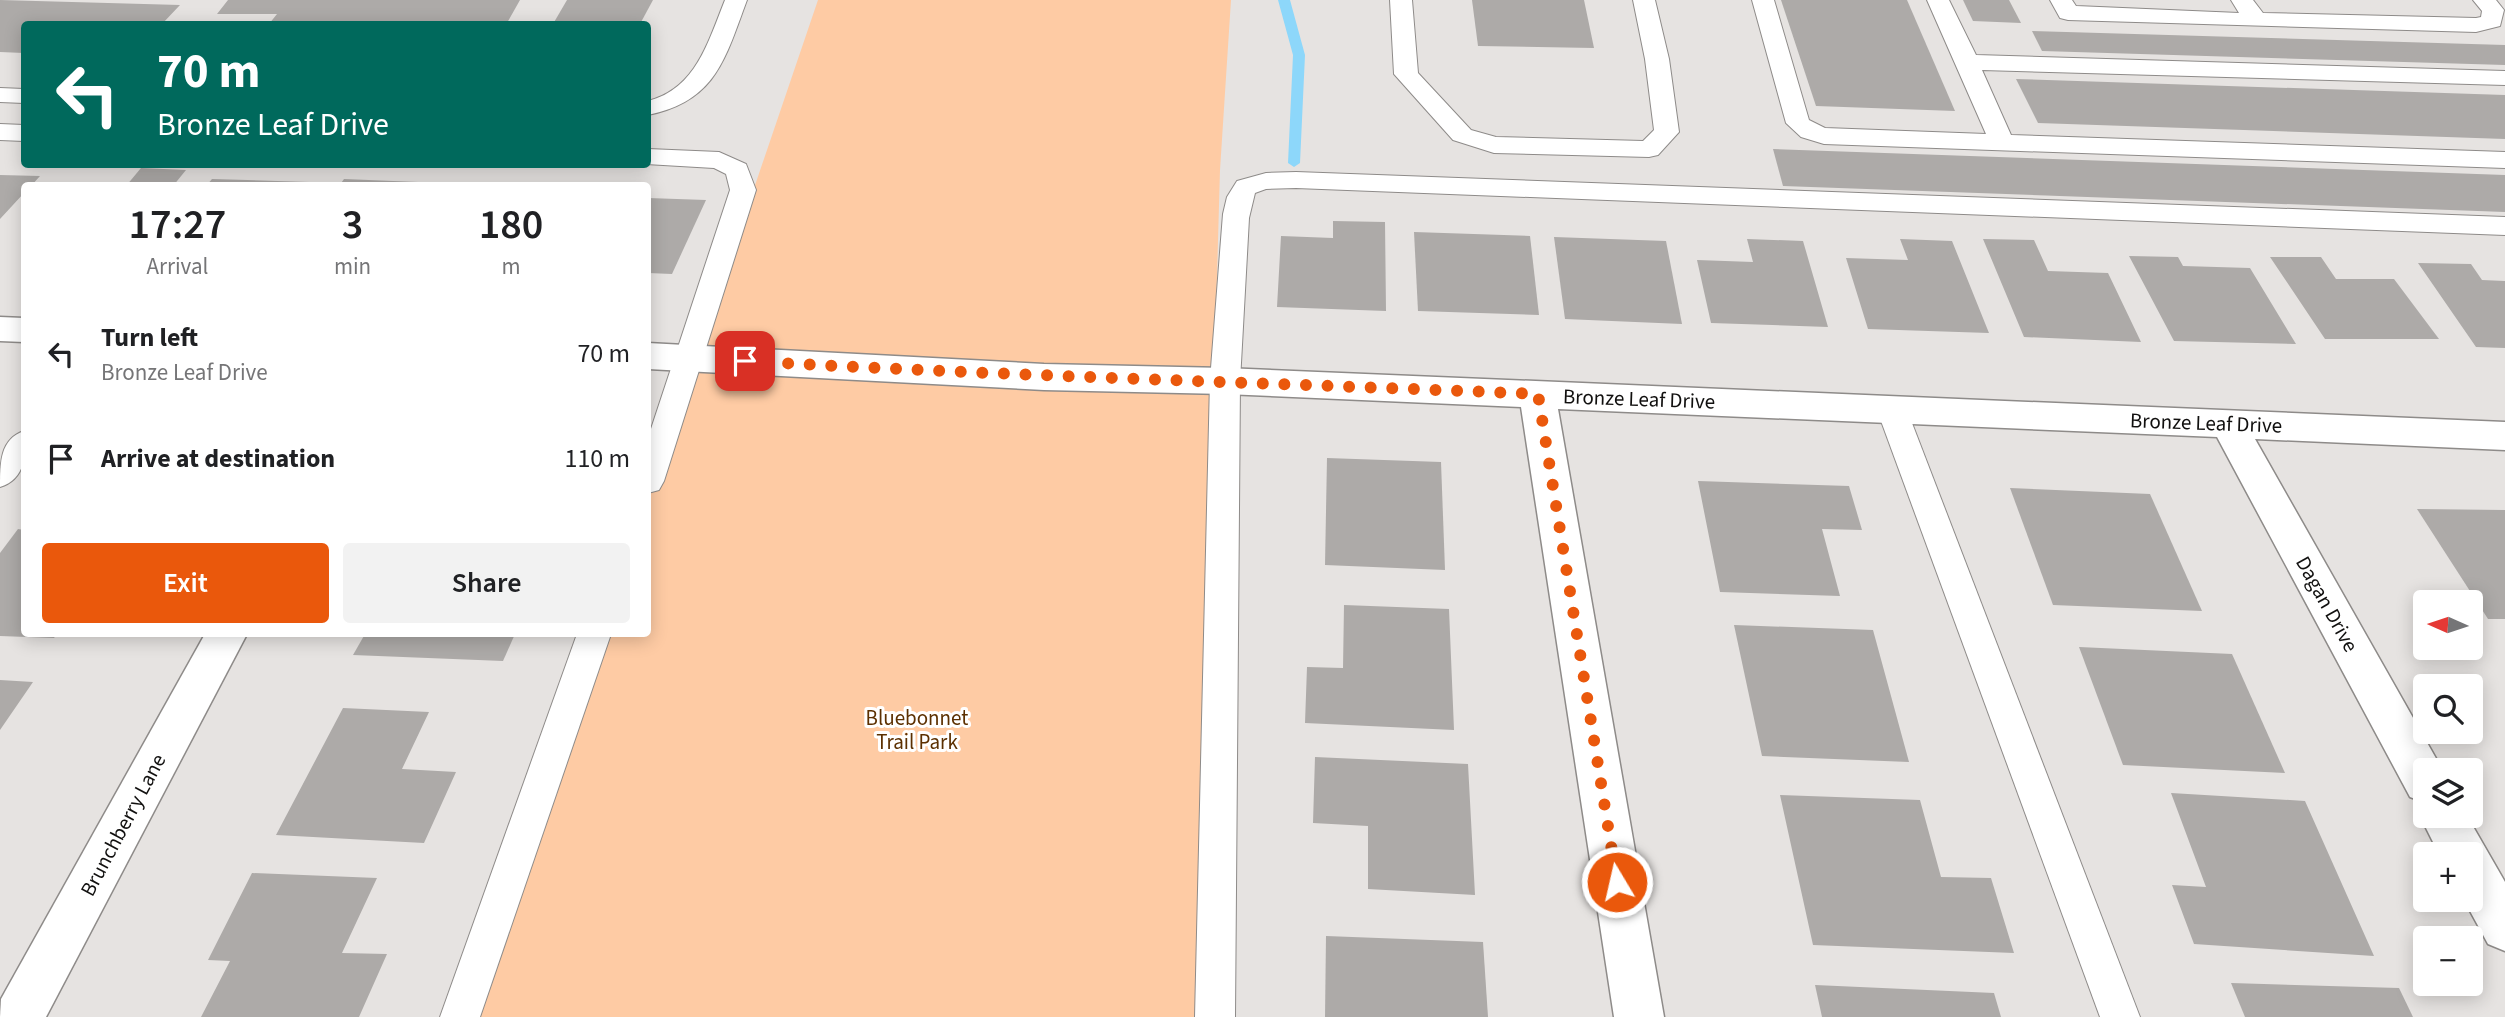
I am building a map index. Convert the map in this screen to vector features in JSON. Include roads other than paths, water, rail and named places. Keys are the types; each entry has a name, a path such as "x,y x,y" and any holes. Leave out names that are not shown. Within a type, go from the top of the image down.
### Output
{"street":[{"path":"0,329 21,330"},
{"name":"Bronze Leaf Drive","path":"651,356 1044,377 1225,381 2505,436"},
{"path":"1538,394 1639,1017"},
{"name":"Dagan Drive","path":"2228,424 2413,759"},
{"name":"Brunchberry Lane","path":"19,1017 224,637"},
{"path":"2483,888 2505,928"}],"lane":[{"path":"651,107 683,96 708,72 737,0"},
{"path":"1401,0 1406,74 1462,135 1493,145 1649,149 1667,132 1657,59 1644,0"},
{"path":"1763,0 1798,123 1810,132 1824,136 2505,160"},
{"path":"1937,0 2002,142"},
{"path":"2061,0 2068,13 2476,25 2492,21 2493,10 2484,0"},
{"path":"2242,0 2256,20"},
{"path":"1967,62 2505,78"},
{"path":"0,95 21,96"},
{"path":"0,132 21,132"},
{"path":"651,157 719,160 737,170 744,190 651,472"},
{"path":"1215,1017 1225,381 1237,209 1244,188 1257,181 2505,226"},
{"path":"1892,410 2120,1017"},
{"path":"0,475 21,446"},
{"path":"460,1017 593,637"}],"waterway":[{"path":"1284,0 1299,55 1294,163"}],"park label":[{"name":"Bluebonnet Trail Park","path":"917,730"}]}
